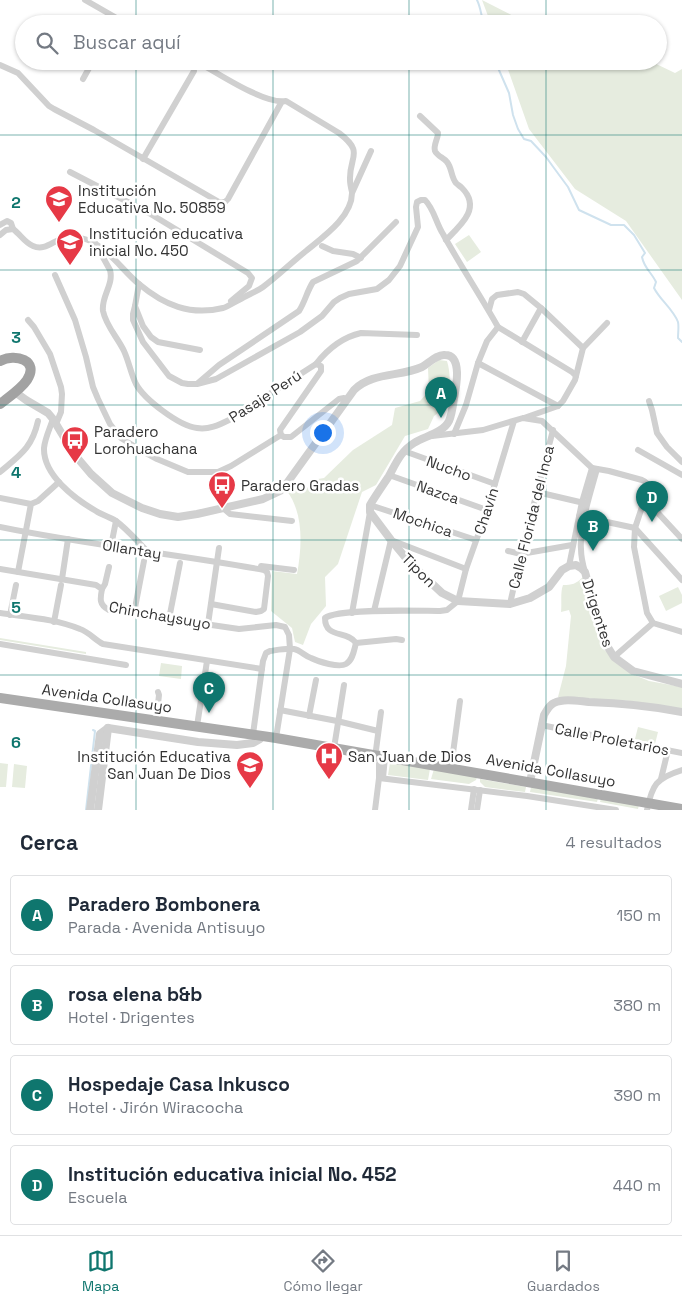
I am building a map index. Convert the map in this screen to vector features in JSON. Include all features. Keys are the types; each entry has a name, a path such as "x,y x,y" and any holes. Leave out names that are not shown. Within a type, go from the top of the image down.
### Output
{"highway":[{"path":"0,361 5,358 22,358 28,364 30,370 26,382 0,404"}],"main road":[{"name":"Avenida Collasuyo","path":"0,698 276,738 530,782 647,806 675,809"}],"street":[{"path":"85,0 108,15"},
{"path":"0,65 18,73 49,106 219,202 225,202 229,198 281,103"},
{"path":"83,79 88,70"},
{"path":"143,159 194,70"},
{"path":"0,224 6,221 11,224 13,229 28,243 37,247 47,246 62,238 71,237 95,243 139,284 161,300 180,308 199,311 224,308 262,288 336,225 349,207 352,200 350,179 354,150 351,144 339,133 286,101 281,103 256,95 212,70"},
{"path":"420,116 438,133 434,149 448,163 451,175 470,200 467,219 446,240"},
{"path":"352,193 371,151"},
{"path":"70,172 149,213 248,273 252,278 248,286 224,308"},
{"path":"139,284 133,320 144,342 169,376 182,383 197,384 216,379 300,332 322,316 340,298 349,294 377,288 390,280 400,266 418,227 417,202 425,200 446,240 498,327 576,376"},
{"path":"197,384 219,365 299,311 313,282 357,261 396,222"},
{"path":"0,235 6,230 13,229"},
{"name":"Pasaje Perú","path":"95,243 111,274 111,283 103,308 108,324 124,350 136,384 146,396 174,419 196,428 217,426 230,420 316,364 321,366 321,371 280,430 281,435"},
{"path":"322,246 333,251 353,254 361,258"},
{"path":"55,275 75,320 93,386 110,424 122,438 157,460 188,472 218,472 281,435 291,437 337,400 343,398 347,400"},
{"path":"489,310 492,299 497,295 518,292 524,294 583,348"},
{"path":"135,306 143,326 151,337 158,342 200,350"},
{"path":"522,342 541,308"},
{"path":"28,320 50,354 61,387 61,412 44,447 44,456 50,471 78,500 116,521 147,551"},
{"path":"427,436 483,430 558,406 575,380 583,348 607,323"},
{"path":"454,434 466,405 478,363 487,341 498,327"},
{"path":"316,364 334,346 356,334 417,335"},
{"path":"15,392 48,414 55,422 74,454 90,474 112,493 142,508 160,514 178,516 197,514 263,499 280,491 359,385 371,379 405,372 422,366 445,354 451,356 456,363 458,374 449,421 444,428 413,443 404,451 370,508 352,613"},
{"path":"478,363 558,406"},
{"path":"649,401 657,433 667,448 682,462"},
{"path":"523,418 542,421 595,469 646,482 648,489 636,528 634,548 647,613 653,623 682,632"},
{"path":"0,472 26,449 35,435 38,421"},
{"name":"Chavín","path":"458,601 466,569 487,510 514,421"},
{"name":"Calle Florida del Inca","path":"510,604 553,430"},
{"path":"638,450 682,475"},
{"name":"Nucho","path":"404,451 495,484"},
{"path":"585,572 580,549 582,517 595,469"},
{"name":"Nazca","path":"389,475 487,510"},
{"path":"0,498 31,504 38,501 59,482"},
{"path":"537,492 585,503"},
{"path":"645,499 682,539"},
{"path":"18,572 31,504"},
{"path":"223,508 230,514 292,521"},
{"name":"Mochica","path":"370,508 476,540"},
{"name":"Tipon","path":"370,508 391,540 410,563 442,593 458,601 510,604 530,598 548,586 562,570 569,566"},
{"path":"582,517 636,528 682,580"},
{"path":"569,566 572,545 582,517"},
{"path":"111,546 116,521"},
{"name":"Ollantay","path":"0,527 111,546 217,561 267,572 264,609 261,611 256,612 211,604"},
{"path":"54,622 68,539"},
{"path":"374,611 391,540 466,569"},
{"path":"508,550 522,554 572,545"},
{"path":"208,624 219,548"},
{"path":"134,613 144,561"},
{"path":"217,561 294,570"},
{"path":"169,618 180,563"},
{"name":"Drigentes","path":"569,566 576,565 585,572 604,641 614,657 634,671 682,684"},
{"path":"102,589 105,584 108,567"},
{"name":"Chinchaysuyo","path":"0,569 61,582 96,585 102,589 100,601 109,610 239,629 285,627 289,634 290,649"},
{"path":"10,615 16,585"},
{"path":"356,643 350,637 333,633 328,629 325,626 325,618 338,613 440,611 447,610 458,601"},
{"path":"0,613 54,622 80,629 102,644 262,669"},
{"path":"614,657 653,623"},
{"path":"356,643 402,640"},
{"path":"98,810 100,734 108,728 198,742 237,745 253,744 260,739 257,735 262,669 266,653 290,649 328,664 344,665 348,663 353,655 356,643"},
{"path":"0,644 126,665"},
{"path":"276,738 290,649"},
{"path":"197,726 207,661"},
{"path":"309,716 316,680"},
{"path":"334,748 344,685"},
{"path":"156,720 158,692"},
{"path":"451,768 460,701"},
{"path":"530,782 544,715 548,706 555,702 619,703 682,712"},
{"path":"280,710 378,731"},
{"path":"375,810 381,778 381,757 376,750 381,712"},
{"name":"Calle Proletarios","path":"541,725 682,753"},
{"path":"661,779 668,750"},
{"path":"90,810 99,769"},
{"path":"647,806 653,787 661,779 682,770"},
{"path":"381,778 616,810"},
{"path":"471,810 477,790"},
{"path":"477,790 477,810"}],"shaded area":[{"path":"482,0 511,15 488,15"},
{"path":"667,69 675,73 682,69 682,300 626,221 575,189 529,129 508,70"},
{"path":"469,235 481,252 467,262 455,244"},
{"path":"439,360 447,361 449,367 450,384 446,407 434,416 428,429 405,436 376,485 362,492 338,564 325,577 326,606 311,624 303,645 295,642 292,628 271,611 272,571 297,574 299,564 301,542 299,520 293,500 287,491 293,485 302,492 318,479 324,478 353,450 392,425 395,408 420,401 429,391 428,368"},
{"path":"583,577 602,648 632,674 649,681 682,687 682,709 631,701 558,697 566,666 571,616 569,610 561,612 562,588 563,585 574,584"},
{"path":"678,587 682,595 682,603 666,611 659,596"},
{"path":"0,638 86,652 86,654 0,640"},
{"path":"161,663 182,666 181,679 159,676"},
{"path":"638,727 658,732 655,744 635,739"},
{"path":"0,763 8,764 6,787 0,787"},
{"path":"390,763 430,769 428,780 388,775"},
{"path":"14,764 27,766 25,788 12,787"},
{"path":"434,769 477,777 476,780 469,784 431,779"},
{"path":"480,779 526,787 525,792 485,787 480,782"},
{"path":"531,787 598,798 597,802 530,792"},
{"path":"601,798 639,805 638,809 600,802"}],"waterway":[{"path":"477,0 482,15"},
{"path":"499,70 509,93 518,129 524,139 531,141 546,157 568,187 579,210 611,225 624,225 634,235 645,253 642,257 644,264 656,282 654,288 678,322 678,338 682,342"},
{"path":"86,810 95,731 93,730"}],"place":[{"name":"Institución Educativa No. 50859","path":"59,223"},
{"name":"Institución educativa inicial No. 450","path":"70,266"},
{"name":"Paradero Bombonera","path":"441,418"},
{"name":"Paradero Lorohuachana","path":"75,464"},
{"name":"Paradero Gradas","path":"222,509"},
{"name":"Institución educativa inicial No. 452","path":"652,522"},
{"name":"rosa elena b&b","path":"593,551"},
{"name":"Hospedaje Casa Inkusco","path":"209,713"},
{"name":"San Juan de Dios","path":"329,780"},
{"name":"Institución Educativa San Juan De Dios","path":"250,789"}]}
